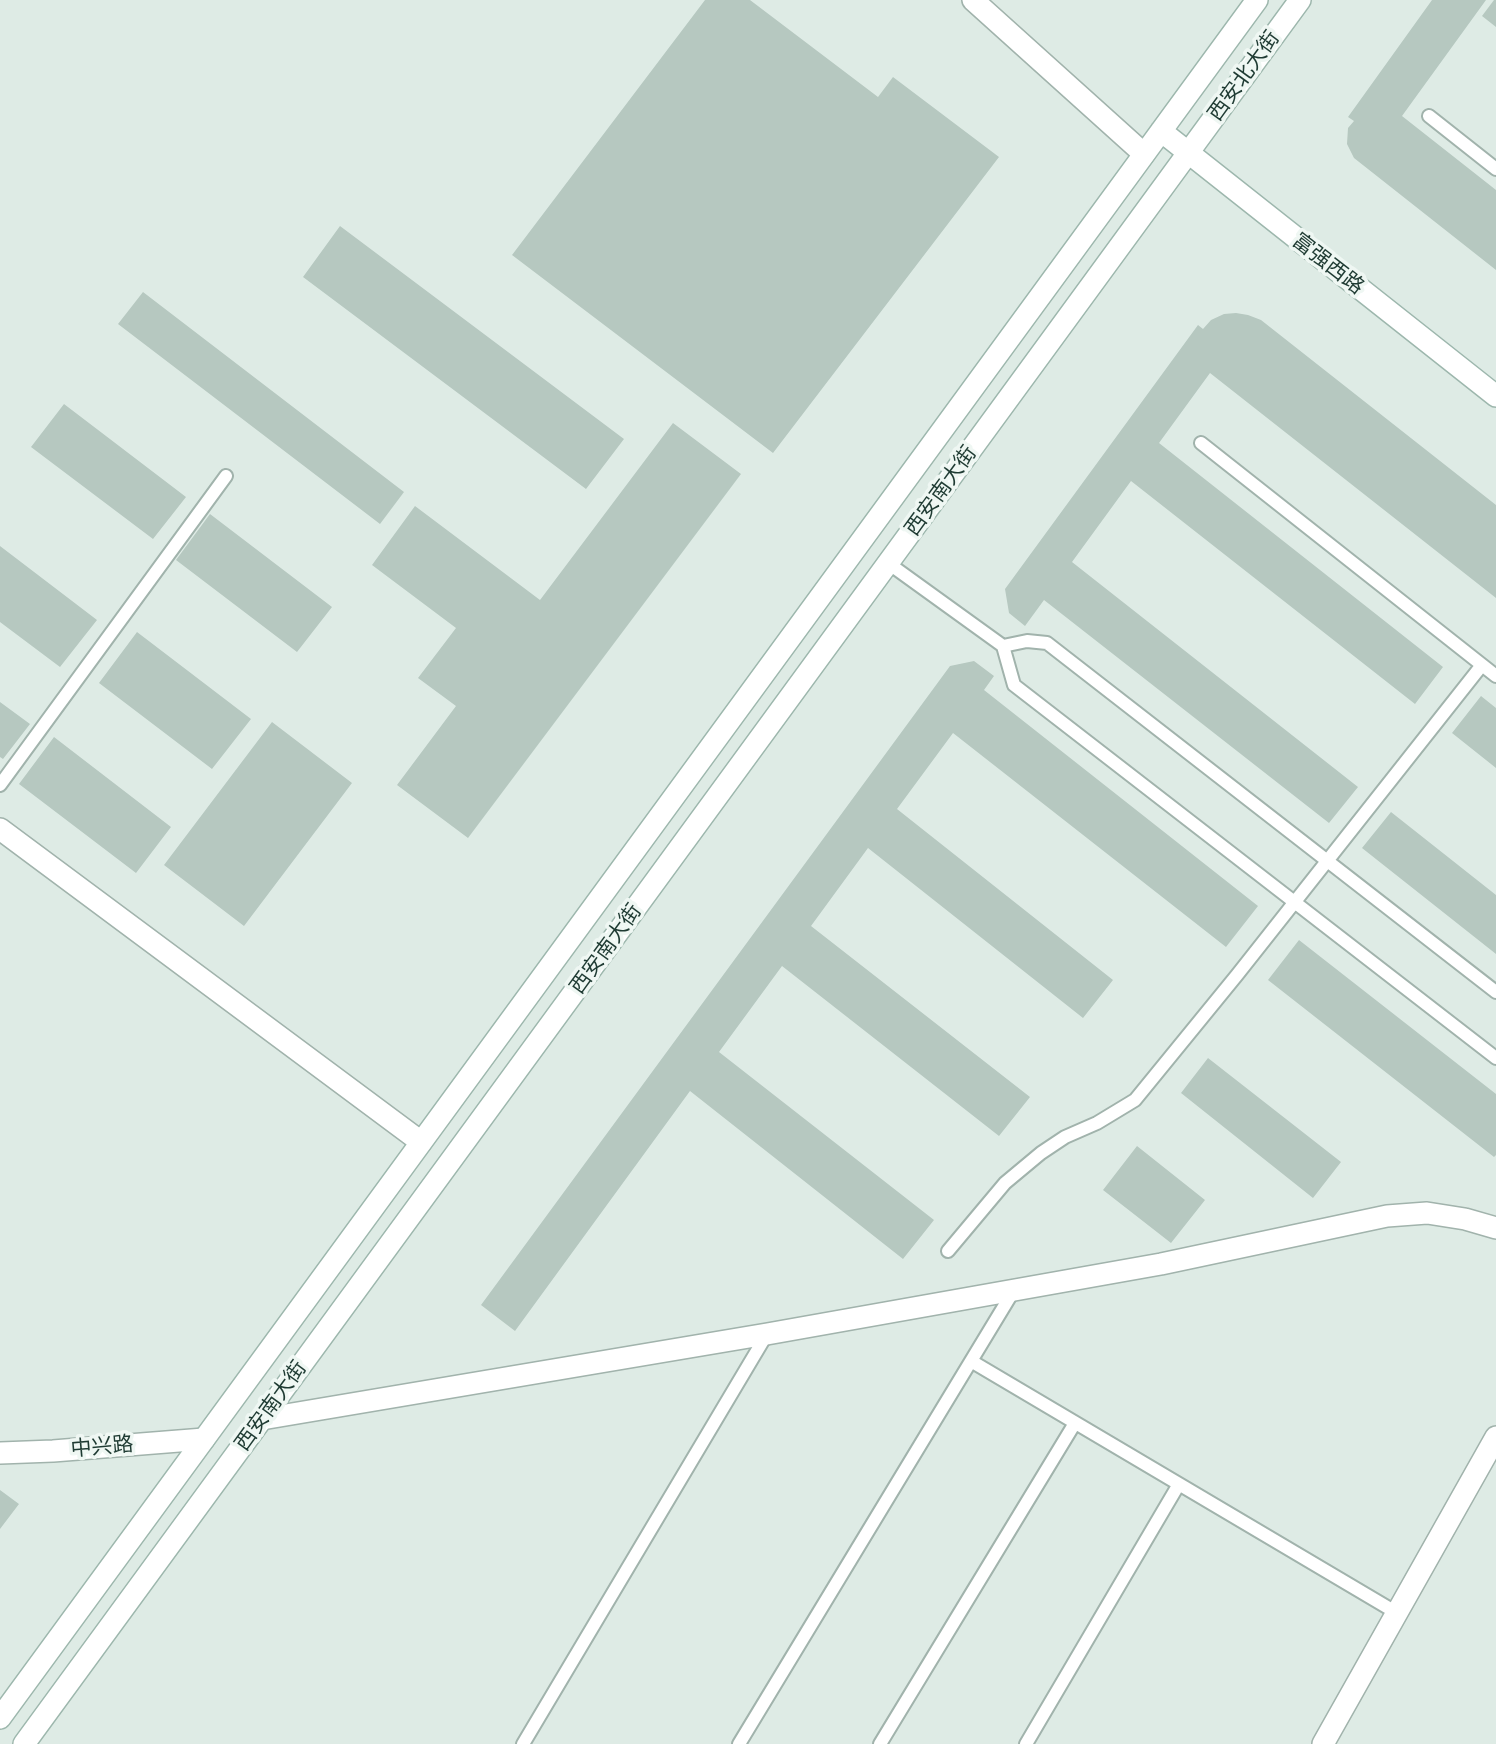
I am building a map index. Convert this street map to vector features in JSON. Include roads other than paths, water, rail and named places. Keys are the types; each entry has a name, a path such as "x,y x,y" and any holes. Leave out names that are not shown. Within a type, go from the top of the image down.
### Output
{"main road":[{"path":"972,0 1144,154"},
{"name":"西安北大街","path":"1161,131 1257,0"},
{"name":"西安北大街","path":"1188,153 1300,0"},
{"name":"西安南大街","path":"0,1718 1161,131"},
{"name":"富强西路","path":"1161,131 1496,396"},
{"name":"西安南大街","path":"24,1744 1188,153"},
{"path":"0,829 421,1142"},
{"path":"262,1419 1161,1264 1387,1216 1427,1213 1465,1219 1496,1228"},
{"path":"1323,1744 1496,1437"},
{"name":"中兴路","path":"0,1453 205,1439"}],"lane":[{"path":"1429,116 1496,169"},
{"path":"1201,443 1496,676"},
{"path":"0,785 226,476"},
{"path":"888,563 1003,646 1014,685 1496,1058"},
{"path":"1003,646 1027,641 1047,643 1496,992"},
{"path":"948,1251 1005,1183 1041,1153 1065,1137 1097,1123 1135,1100 1482,665"},
{"path":"739,1744 1014,1289"},
{"path":"523,1744 767,1334"},
{"path":"971,1361 1397,1613"},
{"path":"880,1744 1075,1423"},
{"path":"1026,1744 1179,1484"}]}
